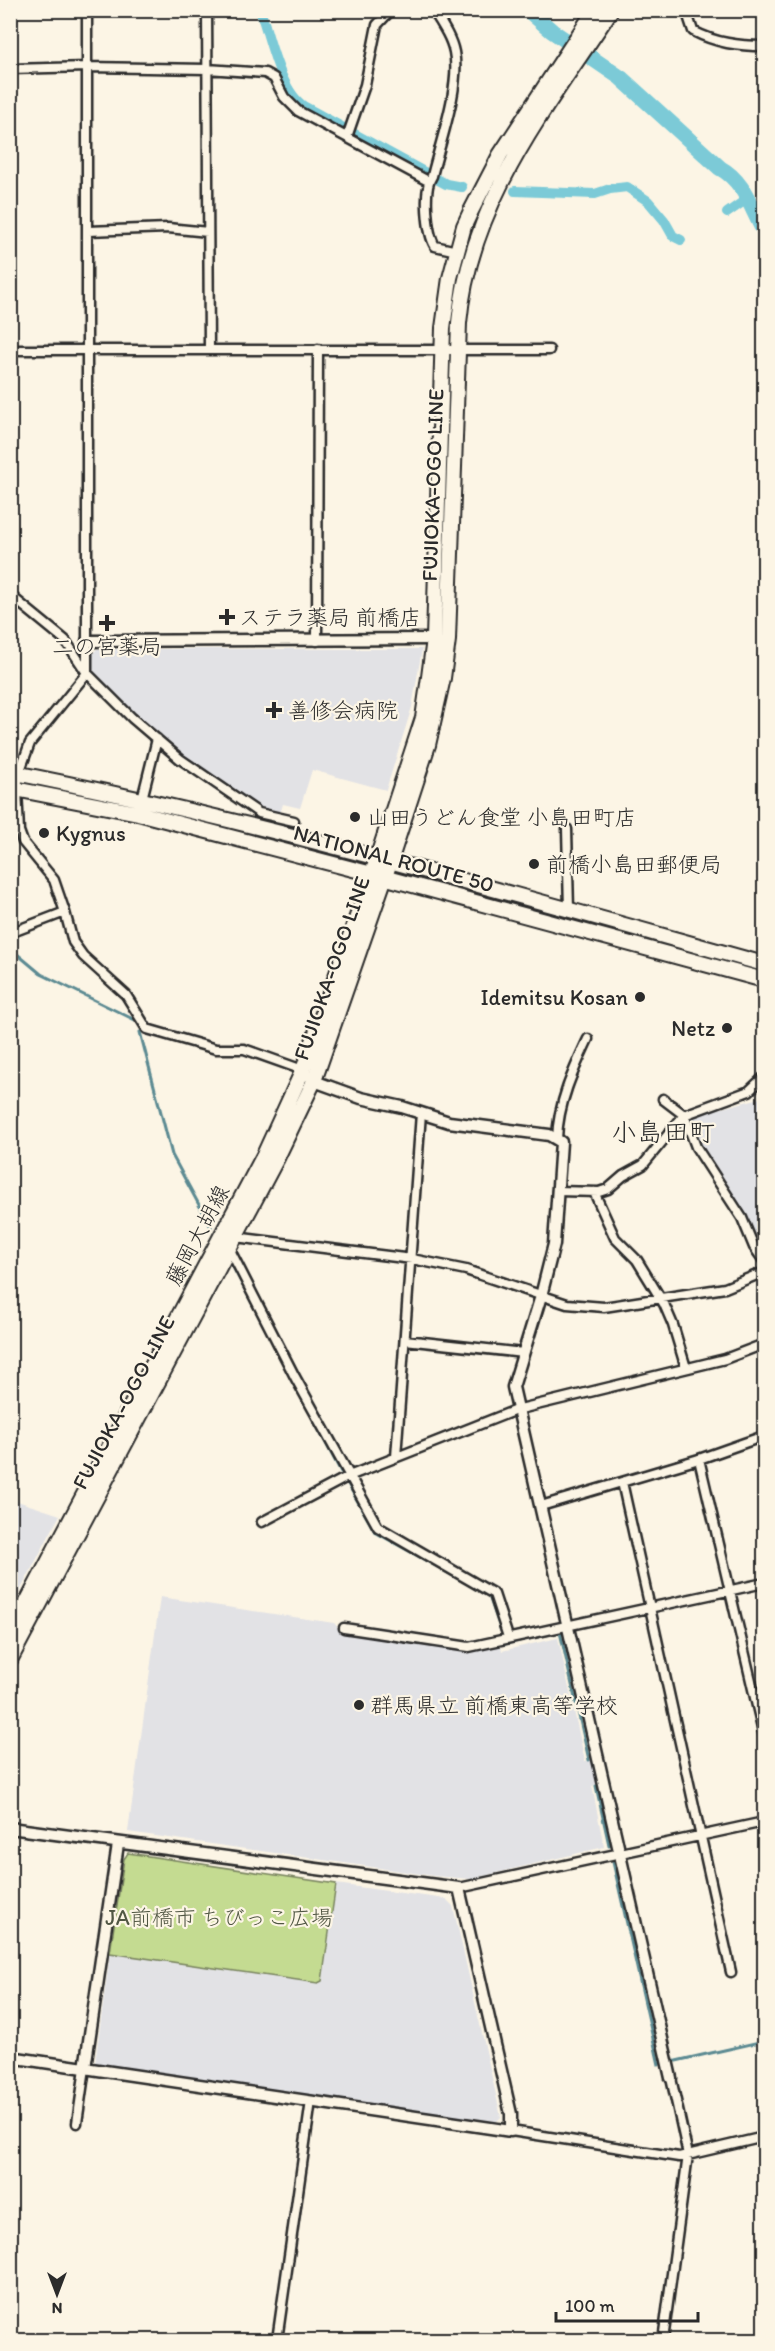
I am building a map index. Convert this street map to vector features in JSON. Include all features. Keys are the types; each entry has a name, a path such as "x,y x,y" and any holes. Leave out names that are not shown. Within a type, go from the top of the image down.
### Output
{"main road":[{"name":"FUJIOKA-OGO LINE","path":"10,1660 276,1161 314,1081 379,876 423,718 434,639 450,350 464,281 480,228 499,184 595,10"},
{"name":"FUJIOKA-OGO LINE","path":"383,859 428,745 447,650 450,350 447,300 457,251 464,226 485,182 611,11"},
{"name":"NATIONAL ROUTE 50","path":"15,773 142,799 383,859 765,964"},
{"name":"NATIONAL ROUTE 50","path":"14,789 138,813 765,980"},
{"name":"藤岡大胡線","path":"10,1634 264,1155 303,1070 379,876"}],"street":[{"path":"87,10 87,673 30,743 15,773 14,789 18,831 23,842 54,880 73,942 83,956 126,994 147,1029 216,1048 244,1049 303,1070 314,1081 361,1098 449,1122 549,1135 561,1142 554,1244 541,1296 513,1387 516,1410 541,1506 688,2156 663,2340"},
{"path":"207,10 209,350"},
{"path":"349,132 365,85 377,25 391,10"},
{"path":"433,10 453,48 455,70 448,115 426,193 433,244 440,249 457,251"},
{"path":"690,10 689,19 693,31 706,38 737,46 765,46"},
{"path":"10,69 87,67 207,69 265,73 274,78 285,97 298,111 349,132 428,181"},
{"path":"88,231 168,228 208,232"},
{"path":"317,641 318,349"},
{"path":"10,350 549,350"},
{"path":"10,596 65,640 87,673 180,759 259,813 294,821"},
{"path":"87,641 434,639"},
{"path":"142,799 157,740"},
{"path":"567,829 569,910"},
{"path":"10,933 65,912"},
{"path":"556,1139 557,1123 568,1081 588,1038"},
{"path":"557,1191 594,1192 608,1189 623,1176 644,1165 684,1115 749,1091 765,1077"},
{"path":"663,1099 684,1115 696,1147 742,1218 754,1247 765,1261"},
{"path":"396,1457 421,1113"},
{"path":"594,1192 615,1238 637,1260 664,1304 686,1368"},
{"path":"232,1242 412,1259 466,1270 567,1304 604,1307 725,1288 765,1272"},
{"path":"232,1242 294,1377 378,1527 495,1594 508,1637"},
{"path":"405,1340 523,1353"},
{"path":"262,1522 349,1476 516,1410 724,1359 765,1344"},
{"path":"541,1506 699,1459 765,1436"},
{"path":"699,1459 765,1736"},
{"path":"622,1482 731,1972"},
{"path":"344,1628 469,1647 765,1582"},
{"path":"10,1828 459,1888 765,1822"},
{"path":"77,2123 118,1844"},
{"path":"459,1888 511,2114 511,2131"},
{"path":"10,2057 679,2157 765,2137"},
{"path":"277,2340 311,2101"}],"shaded area":[{"path":"97,649 422,649 412,707 386,790 312,770 300,808 283,804 280,814 256,807 181,756 130,711 92,673 93,653"},
{"path":"764,1097 764,1254 758,1249 702,1150 689,1121 692,1116"},
{"path":"10,1499 60,1515 11,1608"},
{"name":"群馬県立 前橋東高等学校","path":"160,1597 334,1623 343,1633 466,1650 500,1642 502,1651 558,1638 585,1761 592,1760 597,1784 592,1786 604,1847 471,1879 434,1876 128,1832"},
{"path":"336,1884 446,1899 453,1906 501,2117 496,2122 95,2063 110,1953 318,1983 322,1981"}],"green space":[{"name":"JA前橋市 ちびっこ広場","path":"128,1853 336,1884 322,1981 318,1983 110,1953 124,1859"}],"waterway":[{"path":"260,10 282,77 296,100 446,184 462,187"},
{"path":"528,10 552,31 621,78 728,173 746,196 764,231"},
{"path":"515,191 595,194 627,187 648,201 664,220 673,236 681,240"},
{"path":"727,213 747,199"},
{"path":"10,948 41,974 137,1021"},
{"path":"140,1032 172,1155 211,1227"},
{"path":"232,1265 341,1472"},
{"path":"348,1484 375,1532 489,1596 501,1631"},
{"path":"505,1644 560,1632 589,1760"},
{"path":"596,1786 609,1845"},
{"path":"613,1862 659,2065"},
{"path":"676,2061 764,2041"}],"place":[{"name":"ステラ薬局 前橋店","path":"227,617"},
{"name":"二の宮薬局","path":"107,623"},
{"name":"善修会病院","path":"274,710"},
{"name":"山田うどん食堂 小島田町店","path":"355,817"},
{"name":"Kygnus","path":"44,833"},
{"name":"前橋小島田郵便局","path":"534,864"},
{"name":"Idemitsu Kosan","path":"640,997"},
{"name":"Netz","path":"727,1028"},
{"name":"群馬県立 前橋東高等学校","path":"359,1705"}],"district":[{"name":"小島田町","path":"663,1132"}]}
